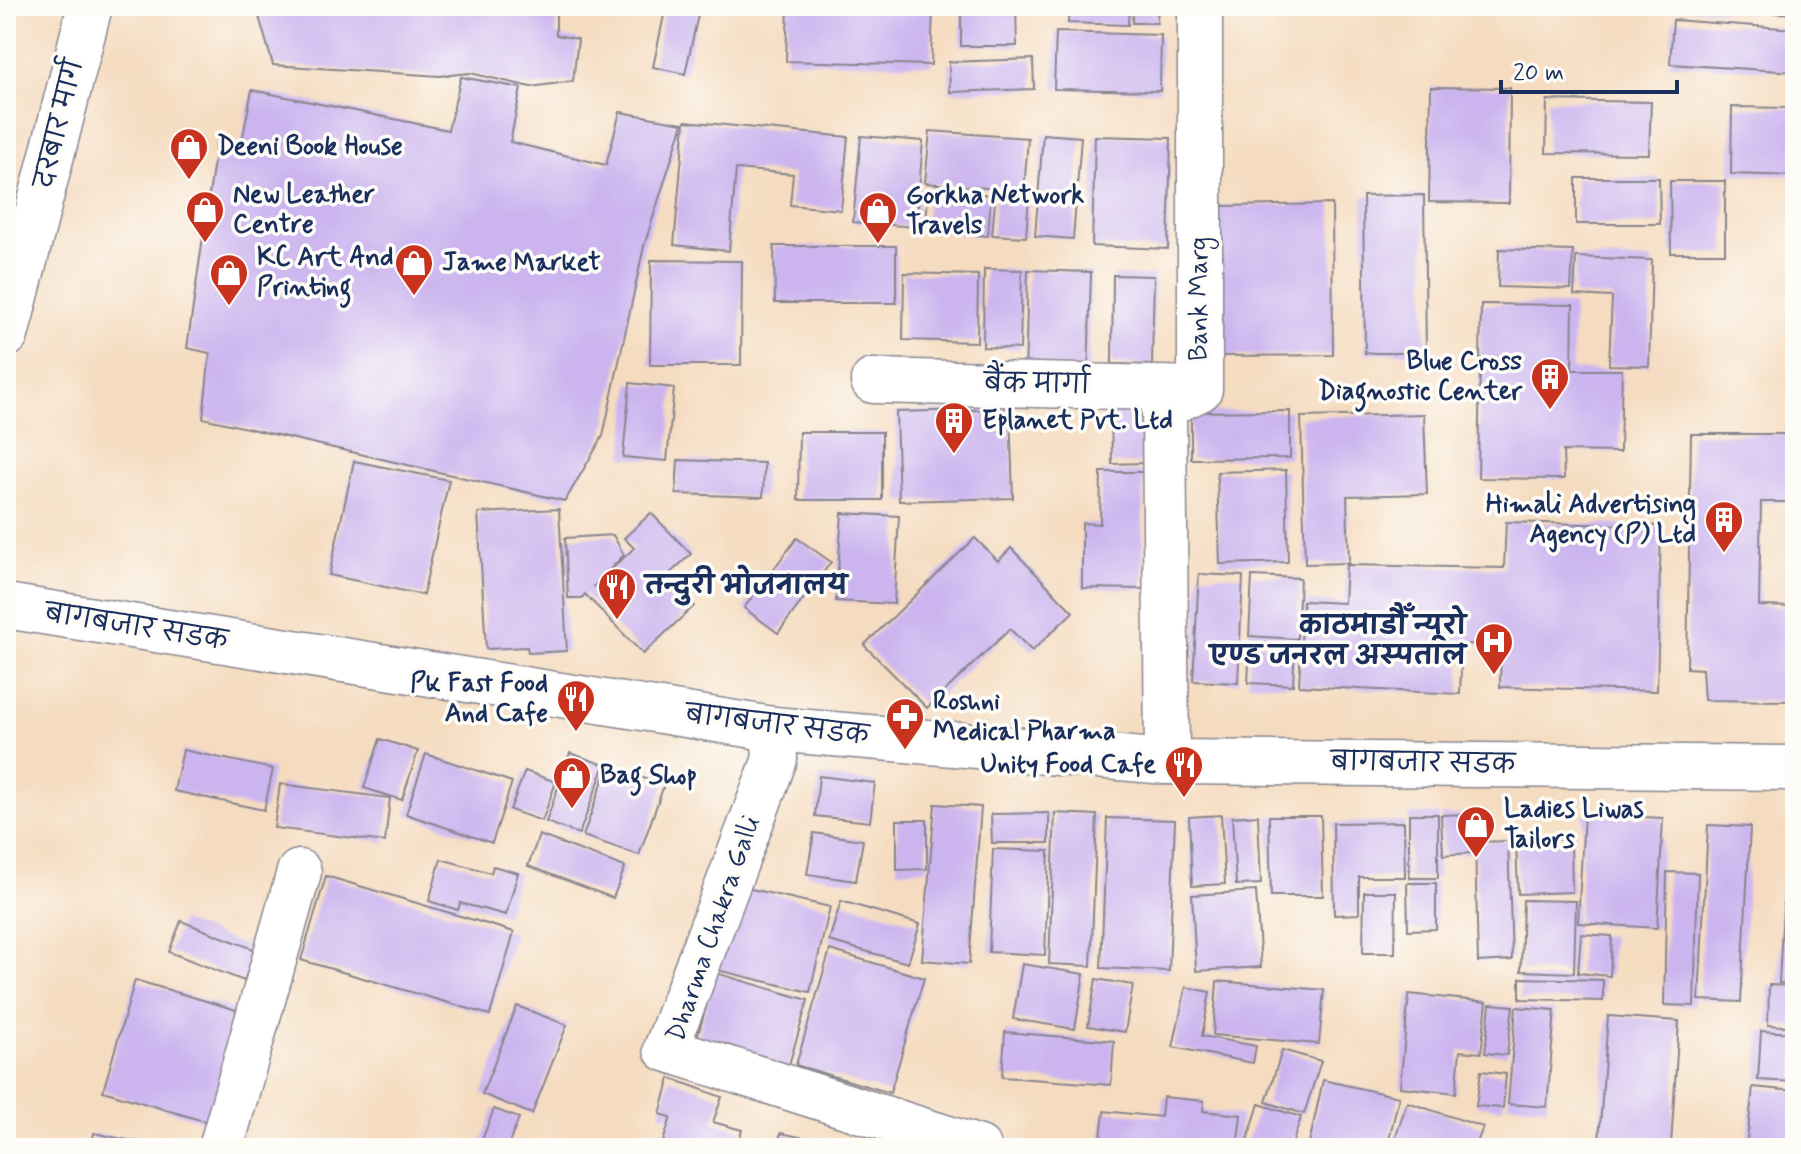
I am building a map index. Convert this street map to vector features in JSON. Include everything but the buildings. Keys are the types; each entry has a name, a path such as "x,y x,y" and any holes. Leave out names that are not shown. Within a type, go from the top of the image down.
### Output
{"main road":[{"name":"दरबार मार्ग","path":"6,335 90,6"},
{"name":"Bank Marg","path":"1167,762 1164,406 1200,389 1200,6"},
{"name":"बैंक मार्गा","path":"873,381 1200,389"},
{"name":"बागबजार सडक","path":"6,606 773,729 1167,762 1795,768"},
{"name":"Dharma Chakra Galli","path":"773,729 775,759 666,1049 979,1148"},
{"path":"221,1148 299,872"}],"place":[{"name":"Deeni Book House","path":"189,181"},
{"name":"New Leather Centre","path":"205,244"},
{"name":"Gorkha Network Travels","path":"878,245"},
{"name":"Jame Market","path":"414,297"},
{"name":"KC Art And Printing","path":"229,307"},
{"name":"Blue Cross Diagnostic Center","path":"1550,411"},
{"name":"Eplanet Pvt. Ltd","path":"954,455"},
{"name":"Himali Advertising Agency (P) Ltd","path":"1724,554"},
{"name":"तन्दुरी भोजनालय","path":"617,621"},
{"name":"काठमाडौँ न्यूरो एण्ड जनरल अस्पताल","path":"1494,676"},
{"name":"Pk Fast Food And Cafe","path":"576,733"},
{"name":"Roshni Medical Pharma","path":"905,751"},
{"name":"Unity Food Cafe","path":"1184,799"},
{"name":"Bag Shop","path":"572,810"},
{"name":"Ladies Liwas Tailors","path":"1476,859"}]}
